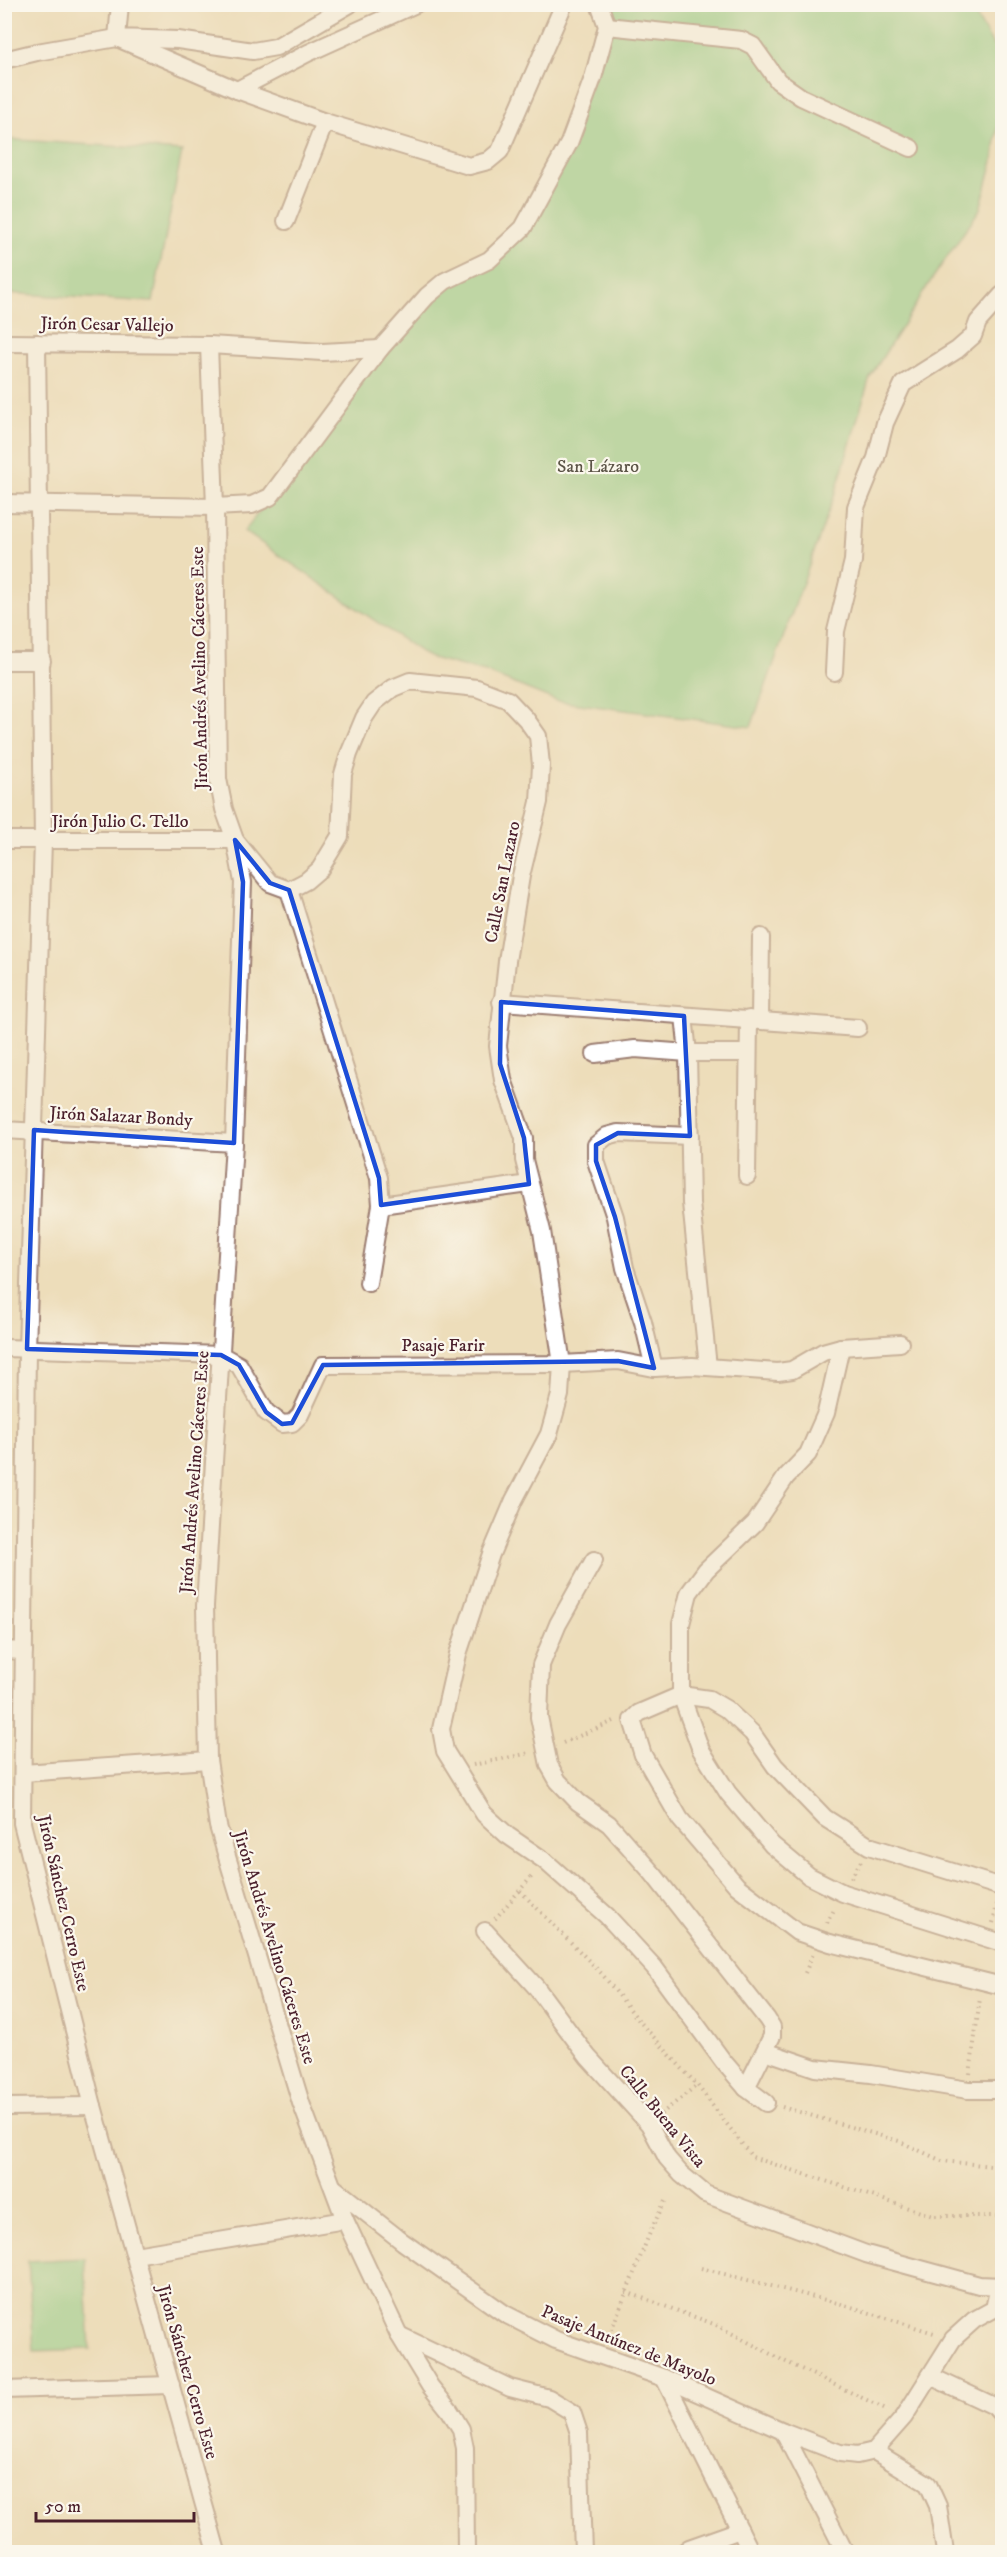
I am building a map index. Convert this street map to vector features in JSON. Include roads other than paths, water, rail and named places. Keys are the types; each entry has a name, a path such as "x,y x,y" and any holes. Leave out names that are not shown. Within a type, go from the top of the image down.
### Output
{"street":[{"path":"117,38 120,4"},
{"path":"4,60 117,38 178,40 253,51 276,47 350,4"},
{"path":"237,90 308,53 416,4"},
{"path":"117,38 237,90 325,122 469,166 488,161 500,151 564,4"},
{"path":"4,503 215,507 252,505 270,496 381,349 427,296 446,281 489,260 523,228 569,143 593,78 607,26 599,4"},
{"path":"607,26 741,40 753,46 778,81 801,97 911,148"},
{"path":"286,221 325,122"},
{"path":"834,672 836,631 853,561 856,507 876,458 885,423 903,384 957,350 973,336 978,322 1002,295"},
{"name":"Jirón Cesar Vallejo","path":"4,343 209,345 322,351 381,349"},
{"name":"Jirón Sánchez Cerro Este","path":"37,343 41,504 43,841 27,1349 22,1823 93,2106 217,2553"},
{"name":"Jirón Andrés Avelino Cáceres Este","path":"209,345 215,507 218,779 224,809 235,840 243,882 234,1143 205,1606 208,1760 218,1826 301,2103 332,2187 399,2335 430,2386 461,2429 465,2448 466,2553"},
{"path":"4,661 42,661"},
{"name":"Calle San Lazaro","path":"289,890 306,881 320,868 340,837 343,774 357,733 374,703 393,688 410,681 477,687 508,700 538,736 541,765 539,802 520,876 501,1002 498,1046 500,1064 524,1138 524,1160 543,1231 562,1364 557,1413 490,1554 458,1654 441,1729 445,1751 484,1814 507,1835 546,1861 607,1916 654,1967 723,2061 746,2088 766,2103"},
{"name":"Jirón Julio C. Tello","path":"4,840 235,840"},
{"path":"235,840 270,883 289,890 379,1178 381,1205 368,1283"},
{"path":"747,1176 747,1053 754,1020 761,937"},
{"path":"501,1002 858,1028"},
{"path":"684,1016 688,1053 691,1203 708,1367"},
{"path":"595,1054 635,1049 688,1053 747,1053"},
{"name":"Jirón Salazar Bondy","path":"4,1130 234,1143"},
{"path":"654,1368 643,1322 625,1268 615,1217 596,1161 596,1145 607,1136 618,1133 690,1136"},
{"path":"381,1205 529,1184"},
{"name":"Pasaje Farir","path":"221,1355 239,1365 266,1412 282,1424 292,1423 300,1415 323,1365 562,1364 618,1361 654,1368 708,1367 778,1372 792,1370 823,1352 841,1347 900,1343"},
{"path":"841,1347 826,1413 808,1454 786,1477 755,1523 706,1570 689,1593 681,1624 681,1695 701,1750 728,1793 772,1845 808,1876 843,1893 1002,1943"},
{"path":"4,1348 221,1355"},
{"path":"594,1560 558,1624 542,1665 539,1717 549,1766 558,1781 571,1795 609,1824 654,1875 772,2027 772,2036 746,2088"},
{"path":"4,1650 24,1651"},
{"path":"1001,1887 869,1846 825,1818 774,1766 752,1733 726,1709 709,1699 681,1695 639,1713 632,1720 643,1755 680,1819 738,1886 797,1932 830,1943 1002,1986"},
{"path":"23,1773 208,1760"},
{"name":"Calle Buena Vista","path":"485,1931 536,1987 588,2057 649,2124 667,2158 681,2174 705,2194 866,2254 979,2285 1001,2286"},
{"path":"765,2051 815,2068 968,2090 1002,2090"},
{"path":"4,2107 93,2106"},
{"name":"Pasaje Antúnez de Mayolo","path":"332,2187 413,2249 505,2314 556,2340 664,2378 783,2431 840,2453 857,2455 874,2451"},
{"path":"135,2255 345,2220"},
{"path":"945,2553 938,2506 928,2484 874,2451 904,2417 953,2339 974,2320 994,2309 1001,2286"},
{"path":"399,2335 510,2388 549,2398 572,2412 579,2433 583,2553"},
{"path":"930,2376 994,2406 1002,2415"},
{"path":"664,2378 751,2553"},
{"path":"4,2390 171,2385"},
{"path":"783,2431 845,2553"},
{"path":"684,2553 689,2548 740,2530"}],"park label":[{"name":"San Lázaro","path":"598,466"}]}
